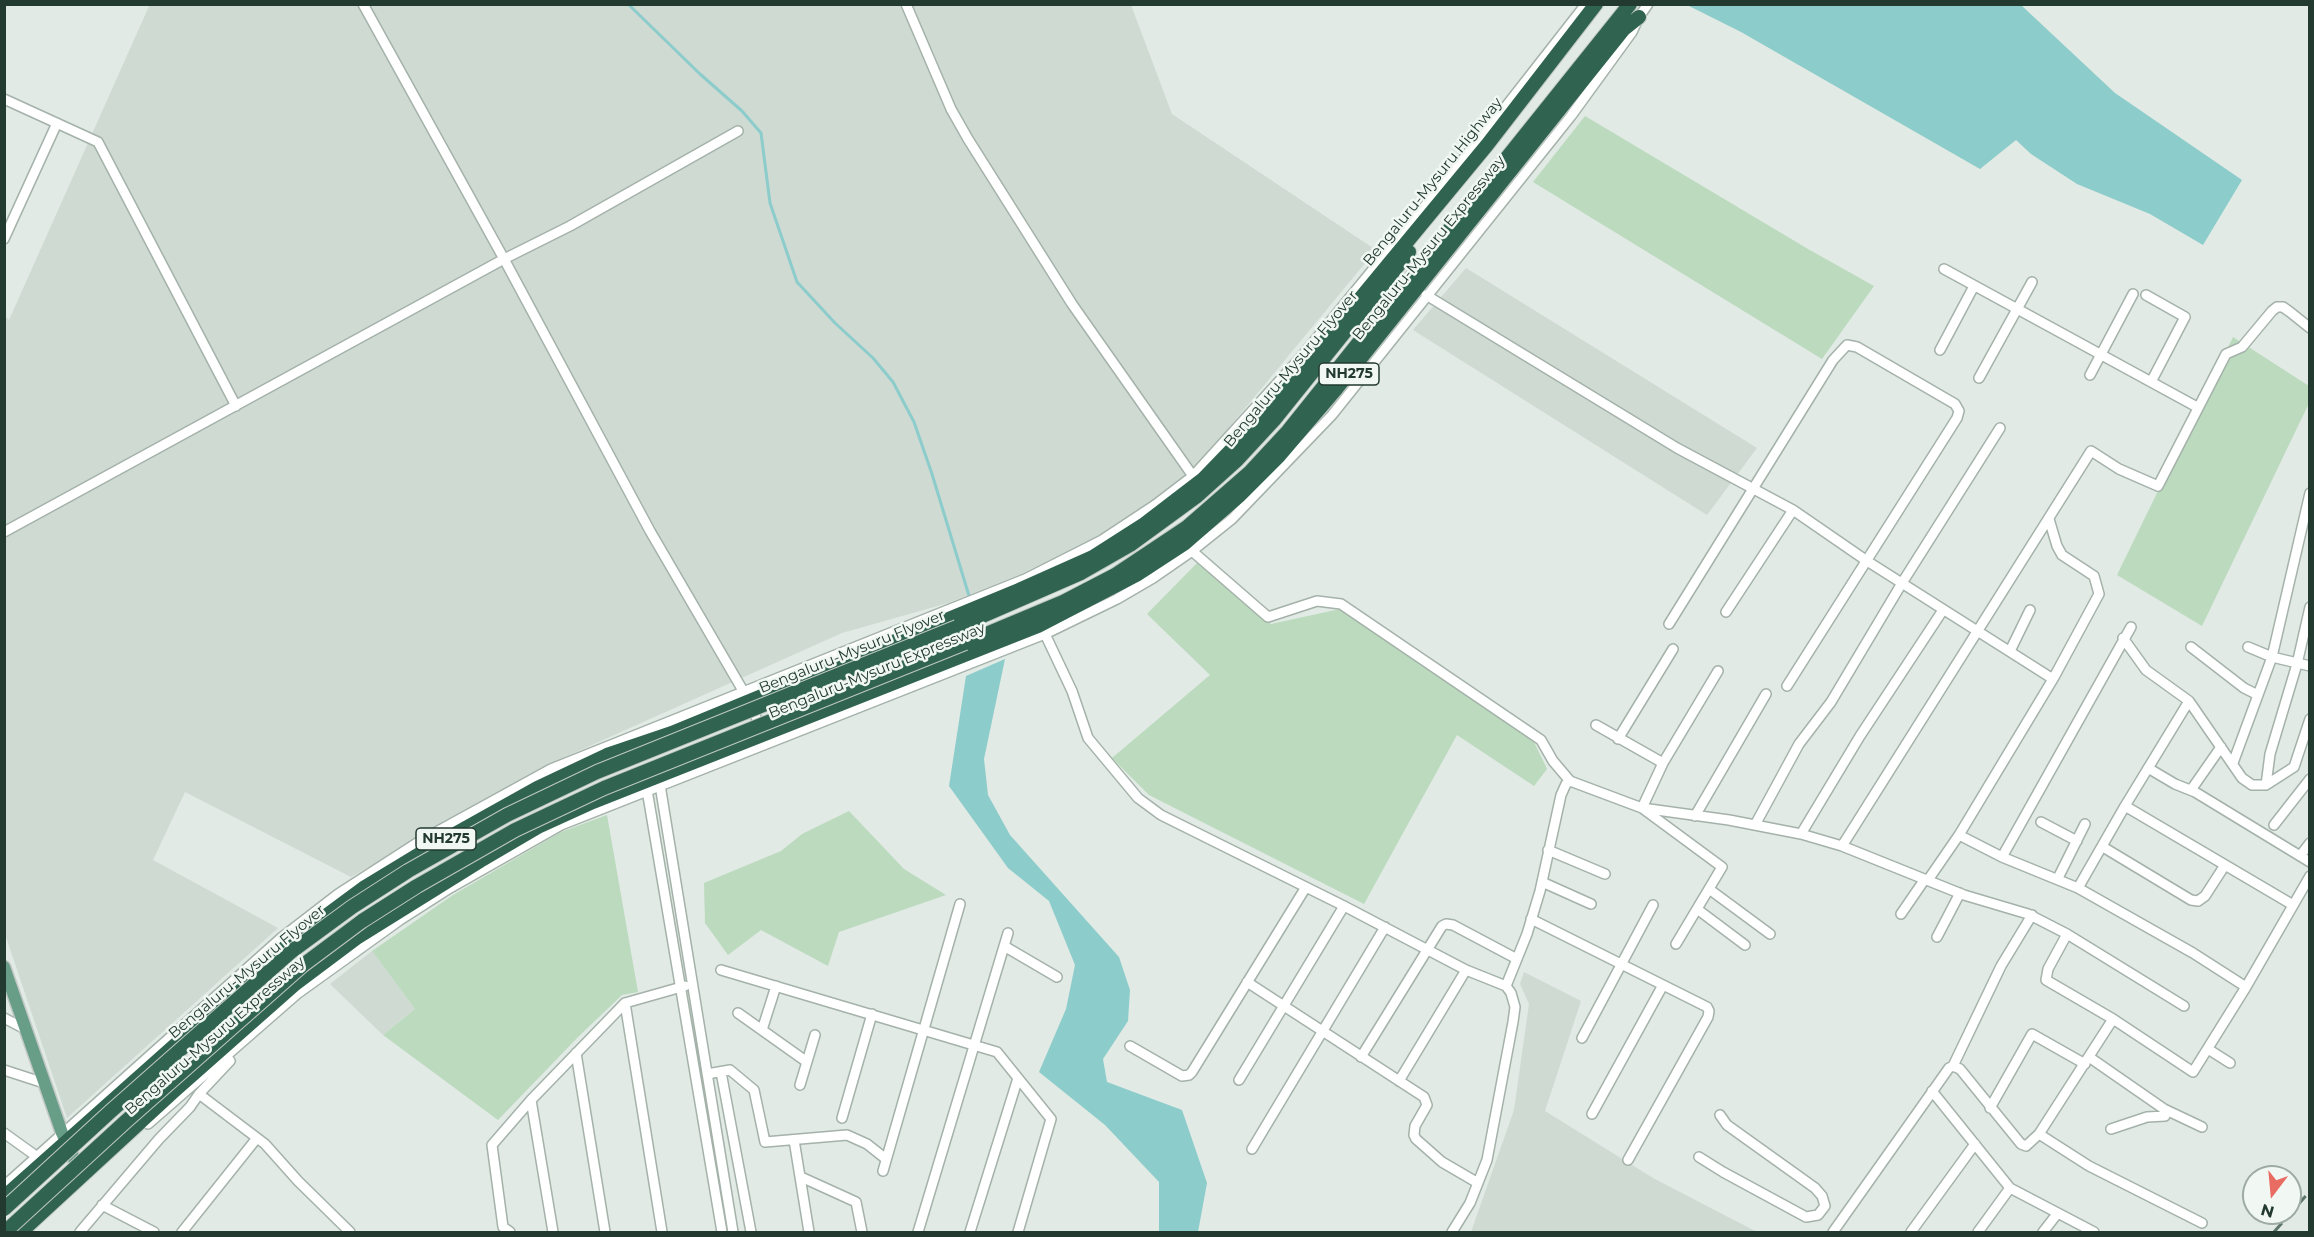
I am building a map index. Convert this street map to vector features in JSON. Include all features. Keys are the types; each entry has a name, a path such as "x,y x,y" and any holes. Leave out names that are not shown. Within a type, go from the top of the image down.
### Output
{"highway":[{"name":"Bengaluru-Mysuru Highway","path":"4,1197 64,1137 292,941 423,846 607,755 672,733 747,696 1093,557 1143,525 1258,422 1487,145 1596,4"},
{"name":"Bengaluru-Mysuru Flyover","path":"4,1209 292,951 352,907 408,871 507,815 597,772 908,648 1056,586 1114,555 1176,513 1224,472 1274,420 1607,4"},
{"name":"Bengaluru-Mysuru Expressway","path":"5,1233 125,1122 282,983 347,932 417,886 515,830 604,788 1063,602 1115,575 1187,527 1250,472 1294,424 1630,4"},
{"name":"Bengaluru-Mysuru Expressway","path":"21,1233 174,1091 294,985 358,937 448,885 547,823 633,786 765,738 984,652 1138,574 1184,544 1239,496 1279,456 1337,388 1624,29 1639,17"}],"main road":[{"path":"4,968 64,1137 82,1178"}],"street":[{"path":"363,4 504,259 650,531 747,696 765,738"},
{"path":"906,4 951,109 968,139 1072,303 1196,479"},
{"name":"NH275","path":"1196,479 1302,356 1496,119 1586,4"},
{"name":"Bengaluru-Mysuru Expressway","path":"984,652 1046,634 1126,594 1192,551 1232,519 1332,415 1571,116 1632,32 1648,4"},
{"path":"4,99 98,142 236,406"},
{"path":"4,239 57,123"},
{"path":"4,532 504,259 570,226 738,131"},
{"path":"1944,269 2197,407"},
{"path":"1979,378 2032,282"},
{"path":"1940,350 1974,286"},
{"path":"2090,375 2133,294"},
{"path":"1426,295 1677,448 1792,510 1867,561 2053,679"},
{"path":"2146,295 2185,317 2151,382"},
{"path":"1842,846 2091,452 2119,469 2158,486 2226,354 2242,347 2272,311 2283,307 2310,328"},
{"path":"1669,624 1833,360 1847,345 1857,347 1955,404 1959,411 1957,418 1787,686"},
{"path":"1755,825 1799,744 1831,702 1902,583 2000,428"},
{"path":"2233,764 2272,657 2310,493"},
{"path":"1726,612 1792,510"},
{"path":"1901,914 1959,835 2053,679 2100,594 2094,576 2062,555 2049,519"},
{"path":"1192,551 1268,617 1317,601 1341,604 1541,740 1553,761 1570,781 1642,808 1801,834 1842,846 1959,893 2032,915 2184,1006"},
{"path":"2266,785 2270,754 2297,664 2310,607"},
{"path":"1801,834 1860,736 1943,610"},
{"path":"2010,651 2030,610"},
{"path":"2002,857 2131,627"},
{"path":"1046,634 1072,691 1088,738 1138,798 1161,814 1466,970 1506,986 1511,993 1515,1007 1513,1022 1490,1149 1470,1203 1452,1233"},
{"path":"2123,638 2146,670 2189,701 2247,783 2266,785 2294,767 2310,719"},
{"path":"2191,647 2244,688 2258,695"},
{"path":"2248,647 2272,657 2310,666"},
{"path":"1618,739 1673,649"},
{"path":"1642,808 1663,764 1718,671"},
{"path":"1695,816 1766,694"},
{"path":"2078,888 2189,701"},
{"path":"1596,725 1663,764"},
{"name":"Bengaluru-Mysuru Expressway","path":"28,1233 297,994 448,885 561,825 660,785 765,738"},
{"path":"2191,790 2221,747"},
{"path":"2148,768 2191,790 2310,862"},
{"path":"2274,825 2309,779"},
{"path":"1506,986 1542,882 1561,795 1570,781"},
{"path":"660,785 734,1233"},
{"path":"647,790 722,1233"},
{"path":"2125,806 2293,905"},
{"path":"1642,808 1722,867 1676,944"},
{"path":"2041,822 2077,841"},
{"path":"2058,878 2085,824"},
{"path":"1959,835 2002,857 2078,888 2193,953 2246,987"},
{"path":"2300,856 2310,843"},
{"path":"423,846 448,885"},
{"path":"2103,847 2192,900 2198,901 2205,896 2225,865"},
{"path":"1548,850 1605,874"},
{"path":"2067,934 2048,969 2046,980 2113,1018 2193,1072 2246,987 2310,876"},
{"path":"1542,882 1591,904"},
{"path":"1130,1046 1182,1076 1189,1075 1306,887"},
{"path":"1709,889 1770,934"},
{"path":"1937,937 1959,893"},
{"path":"883,1171 960,904"},
{"path":"1582,1038 1653,905"},
{"path":"1239,1080 1344,906"},
{"path":"1697,909 1746,945"},
{"path":"1833,1233 1932,1091 1948,1069 1953,1066 2001,966 2032,915"},
{"path":"1531,919 1707,1007 1708,1017 1628,1160"},
{"path":"1361,1057 1442,926 1453,925 1517,959"},
{"path":"1252,1149 1385,927"},
{"path":"918,1233 1008,933"},
{"path":"1004,946 1057,977"},
{"path":"721,970 997,1052 1051,1119 1018,1233"},
{"path":"1399,1081 1466,970"},
{"path":"1247,982 1424,1096 1427,1101 1425,1110 1415,1126 1416,1139 1442,1162 1478,1183"},
{"path":"1592,1114 1663,985"},
{"path":"510,1233 503,1227 492,1145 531,1100 625,1003 679,986 693,986"},
{"path":"762,1030 776,986"},
{"path":"625,1003 662,1233"},
{"path":"738,1013 807,1062"},
{"path":"842,1118 872,1014"},
{"path":"4,1018 27,1030"},
{"path":"1953,1066 1960,1069 2022,1145 2027,1146 2038,1134 2113,1018"},
{"path":"1990,1108 2032,1034 2087,1061 2164,1109 2202,1127"},
{"path":"800,1085 815,1035"},
{"path":"2208,1049 2230,1063"},
{"path":"576,1053 605,1233"},
{"path":"80,1233 159,1139 230,1061 226,1055"},
{"path":"4,1070 44,1083"},
{"path":"707,1074 730,1071 754,1090 765,1142 847,1135 867,1144 886,1159"},
{"path":"721,1072 751,1233"},
{"path":"970,1233 1018,1078"},
{"path":"1932,1091 2010,1188 2094,1233"},
{"path":"199,1094 265,1144 350,1233"},
{"path":"531,1100 553,1233"},
{"path":"2111,1129 2147,1117 2165,1116 2164,1109"},
{"path":"1699,1157 1806,1217 1818,1215 1825,1206 1822,1196 1815,1188 1727,1125 1720,1115"},
{"path":"4,1133 36,1156"},
{"path":"2038,1134 2089,1166 2202,1223"},
{"name":"NH275","path":"4,1186 36,1156 64,1137"},
{"path":"182,1233 257,1138"},
{"path":"794,1140 809,1233"},
{"path":"1911,1233 1975,1144"},
{"path":"4,1171 14,1178"},
{"path":"801,1177 856,1202 862,1233"},
{"path":"1978,1233 2010,1188"},
{"path":"102,1205 154,1233"},
{"path":"2043,1233 2057,1214"}],"shaded area":[{"path":"150,4 1131,5 1172,114 1376,250 1189,476 1107,531 1021,574 948,603 842,633 565,757 351,877 185,792 153,860 278,928 67,1118 5,934 4,315 9,320"},
{"path":"1466,268 1757,448 1707,515 1413,330"},
{"path":"372,951 415,1009 383,1035 330,984"},
{"path":"1524,972 1581,1001 1545,1111 1653,1178 1757,1232 1471,1232 1514,1110 1529,1004 1520,984"}],"green space":[{"path":"1585,116 1874,286 1822,359 1533,182"},
{"path":"2233,337 2309,386 2309,403 2202,626 2117,575"},
{"path":"1197,563 1271,624 1340,609 1534,742 1547,769 1534,786 1457,735 1364,904 1149,795 1112,758 1210,675 1147,614"},
{"path":"849,811 904,869 946,895 839,932 828,966 761,930 728,955 705,923 704,883 781,851 802,834"},
{"path":"607,815 638,992 622,995 498,1120 383,1035 415,1009 372,951 453,895 561,832"}],"water":[{"path":"1687,5 2021,5 2115,93 2242,180 2203,245 2150,214 2077,184 2031,154 2016,140 1980,169 1741,32"},
{"path":"1005,659 984,759 988,795 1010,835 1119,957 1130,990 1128,1021 1103,1059 1107,1082 1182,1110 1207,1183 1198,1232 1159,1232 1159,1182 1105,1125 1039,1072 1066,1009 1075,965 1049,901 1008,868 949,786 966,676"}],"waterway":[{"path":"628,4 742,111 761,133 770,203 797,282 835,323 873,358 893,382 914,422 970,599"}],"railway":[{"path":"2274,1232 2310,1191"}]}
